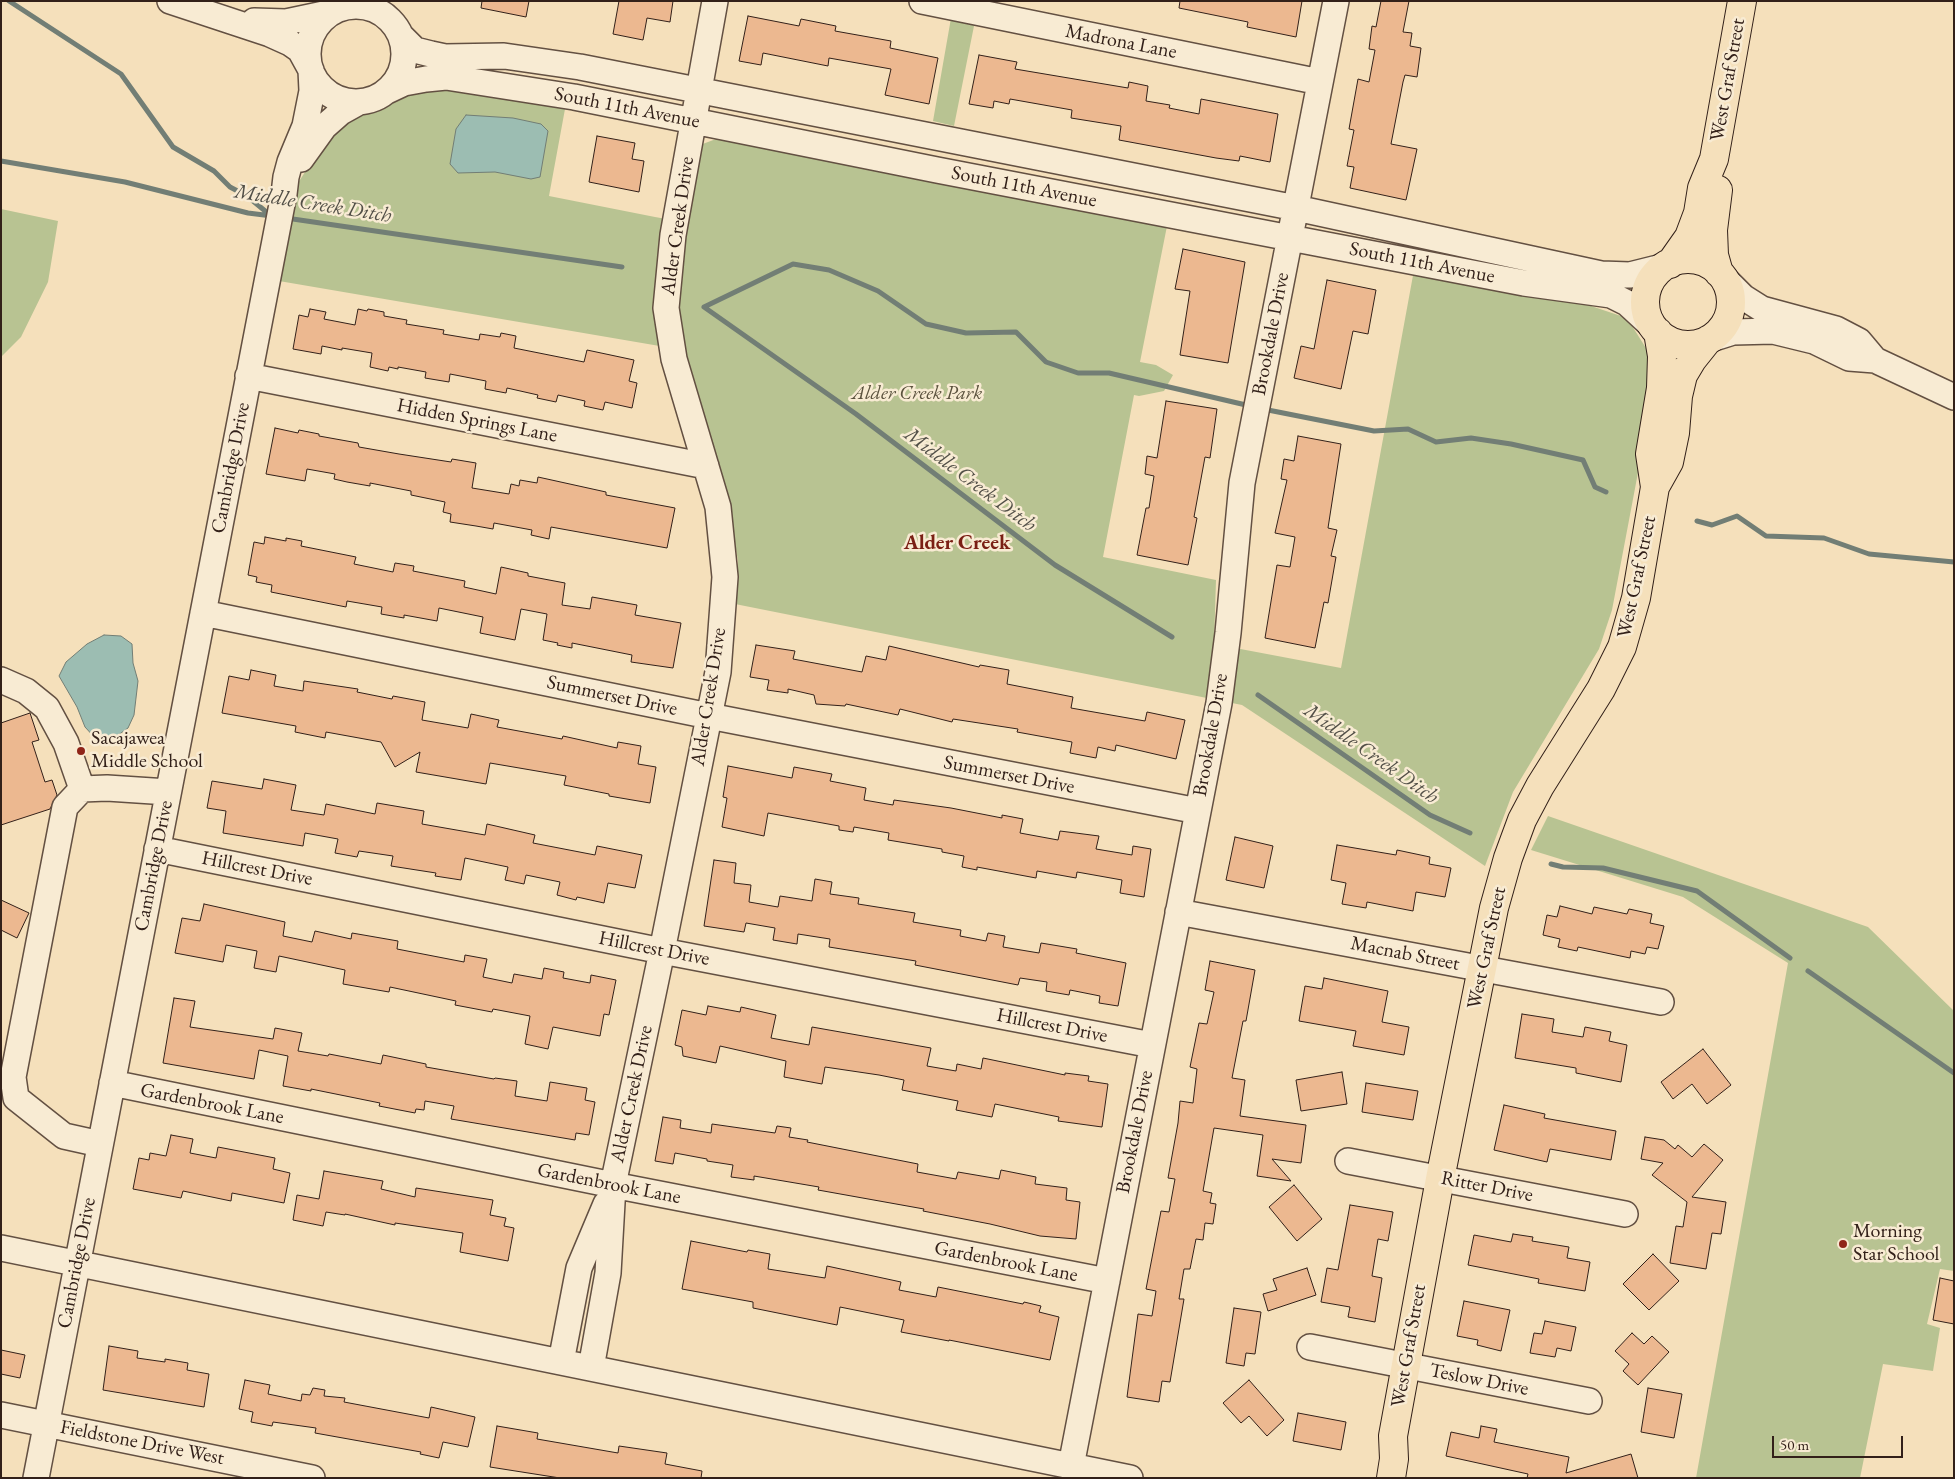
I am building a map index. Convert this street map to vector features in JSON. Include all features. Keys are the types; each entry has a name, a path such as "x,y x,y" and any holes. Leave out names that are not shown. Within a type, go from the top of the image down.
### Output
{"main road":[{"name":"West Graf Street","path":"1392,1478 1394,1460 1393,1436 1440,1179 1494,908 1508,858 1522,820 1540,786 1601,688 1622,647 1636,598 1655,487 1650,454 1661,388 1662,356 1655,330 1647,315 1648,287 1655,275 1668,265 1689,237 1698,213 1702,188 1714,159 1742,1"},
{"name":"West Graf Street","path":"1655,487 1669,462 1675,433 1678,396 1683,375 1692,360 1722,329 1729,317 1731,303 1729,289 1714,255 1713,238 1718,191 1714,159"},
{"path":"1668,265 1690,259 1714,267 1721,274"},
{"path":"1655,330 1662,337 1674,343 1687,346 1710,340"},
{"name":"West Graf Street","path":"1371,1478 1393,1436"}],"street":[{"name":"South 11th Avenue","path":"170,1 270,34 290,43 300,50 319,84 330,94 344,100 359,102 374,98 404,83 446,77 574,96 1524,283 1611,294 1627,303 1655,330"},
{"name":"Alder Creek Drive","path":"591,1368 608,1273 613,1185 718,672 725,577 718,507 674,359 666,308 673,235 715,1"},
{"name":"Madrona Lane","path":"922,1 1320,82"},
{"name":"Brookdale Drive","path":"1071,1466 1218,703 1228,633 1242,483 1336,1"},
{"name":"South 11th Avenue","path":"201,12 221,18 286,22 347,6 365,6 397,20 415,50 445,57 504,56 540,60 1296,208 1601,274 1630,275 1668,265"},
{"path":"311,70 308,53 311,37 320,22 347,6"},
{"path":"387,91 397,80 402,66 404,50 397,20"},
{"name":"Cambridge Drive","path":"36,1478 290,162 305,126 310,108 312,91 311,70"},
{"name":"Cambridge Drive","path":"284,194 294,169 324,127 341,112 359,102"},
{"path":"1721,274 1743,297 1762,309 1836,329 1859,341 1875,360"},
{"path":"1710,340 1733,332 1773,331 1814,341 1849,358 1875,360 1954,397"},
{"name":"Hidden Springs Lane","path":"248,376 706,466"},
{"name":"Summerset Drive","path":"203,613 709,716 1198,811"},
{"path":"1,680 26,691 47,708 66,743 82,790"},
{"path":"100,1144 64,1136 16,1098 13,1077 65,808 82,790 107,788 168,792"},
{"name":"Hillcrest Drive","path":"157,849 662,951 1152,1045"},
{"name":"Macnab Street","path":"1178,912 1661,1002"},
{"name":"Gardenbrook Lane","path":"112,1084 613,1185 1106,1281"},
{"name":"Ritter Drive","path":"1348,1161 1625,1214"},
{"name":"Alder Creek Drive","path":"560,1362 579,1268 613,1185"},
{"path":"1,1248 1130,1478"},
{"name":"Teslow Drive","path":"1310,1347 1589,1401"},
{"name":"Fieldstone Drive West","path":"1,1415 312,1478"}],"green space":[{"path":"954,1 979,1 954,126 933,121"},
{"name":"Alder Creek Park","path":"446,85 565,109 549,196 655,217 689,223 700,145 716,139 1167,226 1140,362 1156,365 1173,375 1164,391 1139,396 1134,395 1103,557 1216,580 1214,644 1341,668 1414,270 1570,299 1627,318 1651,356 1654,388 1612,610 1599,649 1513,792 1485,866 1242,705 735,604 738,561 727,496 683,350 279,281 298,183 321,147 354,111 410,91"},
{"path":"1,209 58,221 48,282 21,337 1,357"},
{"name":"Morning Star School","path":"1548,816 1868,927 1954,1011 1954,1271 1940,1269 1927,1324 1940,1328 1933,1371 1883,1364 1860,1478 1696,1478 1788,963 1683,897 1531,850"}],"water":[{"path":"466,115 513,118 541,124 548,131 540,177 531,179 495,172 458,173 450,164 456,129"},
{"path":"104,635 121,636 132,644 133,663 138,681 134,715 128,728 114,738 96,739 85,727 77,707 59,676 66,662 87,644"}],"building":[{"path":"482,1 529,1 526,17 481,8"},
{"path":"619,1 673,1 670,22 647,18 643,40 613,34"},
{"path":"1180,1 1302,1 1296,37 1247,27 1248,22 1179,8"},
{"path":"1381,1 1409,1 1403,32 1412,33 1410,46 1421,48 1417,77 1405,75 1391,144 1417,149 1406,200 1350,188 1354,167 1347,166 1354,130 1349,129 1358,79 1369,82 1375,50 1369,49 1372,26 1376,27"},
{"path":"748,16 799,26 801,19 836,26 835,31 891,41 890,48 938,58 929,104 885,95 891,69 829,58 828,66 763,53 761,65 739,61"},
{"path":"979,55 1017,62 1015,69 1128,88 1129,82 1148,86 1146,101 1170,105 1169,108 1199,114 1201,99 1278,114 1270,162 1240,156 1239,161 1216,158 1119,140 1121,126 1071,118 1072,110 1010,99 1009,104 994,101 993,108 969,104"},
{"path":"597,136 635,143 632,159 644,161 639,192 589,182"},
{"path":"1183,249 1245,262 1228,363 1180,355 1190,291 1175,289"},
{"path":"1327,280 1376,290 1368,334 1353,331 1341,389 1294,378 1301,346 1314,349"},
{"path":"310,309 326,312 324,319 355,325 358,309 367,311 368,309 384,312 384,316 407,320 406,324 444,330 443,334 479,340 480,334 500,337 501,333 516,336 514,348 584,362 587,350 634,360 629,381 637,383 632,408 605,402 603,410 584,406 585,401 558,395 556,402 537,398 538,395 507,388 506,393 485,389 486,381 450,374 449,382 425,378 426,372 398,367 398,369 389,367 388,371 370,367 372,353 322,346 321,354 293,349 299,315 308,317"},
{"path":"1166,401 1217,409 1210,458 1205,457 1194,517 1197,518 1188,565 1137,555 1146,508 1149,508 1154,476 1145,474 1147,456 1157,458"},
{"path":"275,428 298,433 299,430 319,434 319,436 358,443 359,447 399,454 451,462 452,459 476,463 472,488 509,494 511,484 519,486 520,480 537,483 538,477 606,492 606,495 675,508 667,548 551,527 549,539 531,535 532,530 494,523 493,529 450,522 451,514 443,512 445,502 411,495 411,491 370,483 370,486 347,482 334,479 335,474 307,469 305,481 266,474"},
{"path":"1298,436 1341,444 1328,528 1337,530 1331,556 1336,557 1328,603 1324,602 1315,648 1265,638 1277,565 1290,567 1295,537 1275,533 1287,480 1281,479 1284,459 1294,461"},
{"path":"265,537 286,541 286,538 302,541 301,546 356,557 354,564 393,572 395,563 414,566 413,571 465,581 464,587 496,594 501,567 528,573 528,576 565,583 562,605 590,609 592,597 637,605 635,615 681,623 673,668 631,662 632,655 572,643 572,648 543,640 547,614 521,609 515,640 480,633 483,617 439,608 437,621 404,615 404,618 381,614 382,607 347,601 346,607 271,592 272,585 256,582 257,577 248,575 254,542 264,544"},
{"path":"756,645 795,651 793,659 862,672 866,656 886,660 889,646 979,667 980,665 1009,670 1007,684 1073,697 1071,708 1145,721 1147,712 1185,720 1176,759 1116,745 1115,751 1098,747 1096,758 1070,753 1072,742 1017,732 1018,729 953,719 952,722 900,709 898,715 846,704 845,706 816,704 814,695 788,689 788,693 767,690 769,680 750,677"},
{"path":"251,670 276,675 274,686 303,691 304,681 358,689 357,692 392,699 393,696 425,702 422,720 468,728 471,714 499,720 497,727 562,739 563,736 617,748 618,742 641,746 638,764 656,767 650,803 609,796 609,794 564,785 566,776 490,763 486,784 416,772 420,752 395,767 381,742 326,732 325,738 295,732 296,726 222,713 229,676 249,680"},
{"path":"30,713 39,740 32,742 45,782 52,780 57,795 50,809 1,825 1,723"},
{"path":"728,766 792,778 794,767 832,774 830,781 866,788 864,800 893,805 894,800 1002,818 1002,815 1023,819 1020,833 1058,840 1060,831 1099,836 1096,849 1132,855 1133,846 1151,849 1144,897 1120,893 1122,880 1077,872 1076,878 1037,871 1036,878 977,867 977,870 962,867 964,856 942,852 942,849 888,840 889,833 854,827 853,832 839,830 839,826 768,813 764,836 722,827 727,798 723,797"},
{"path":"264,779 296,785 291,810 324,815 326,804 375,814 377,803 424,811 422,824 485,835 487,824 535,835 533,843 595,855 597,846 642,855 635,888 608,883 604,903 577,897 576,900 557,895 560,882 526,875 524,884 505,880 508,867 465,858 461,880 435,876 436,873 391,866 393,856 359,851 357,857 335,853 338,839 305,833 303,846 223,833 226,811 207,808 212,781 262,789"},
{"path":"1235,837 1273,846 1264,888 1226,880"},
{"path":"1337,845 1396,855 1397,850 1430,857 1429,864 1451,868 1445,897 1416,892 1413,911 1367,902 1366,908 1342,904 1346,883 1331,880"},
{"path":"714,860 736,863 734,883 751,885 749,902 778,907 780,896 812,901 815,879 832,882 830,894 859,898 858,904 915,913 913,922 961,930 960,936 986,941 988,933 1005,936 1003,947 1039,953 1041,943 1077,949 1076,953 1126,963 1118,1006 1099,1003 1100,996 1070,990 1069,995 1046,991 1047,982 1020,978 1018,985 915,965 916,961 829,947 830,939 798,934 797,944 773,940 775,928 746,923 744,932 704,926"},
{"path":"1,900 29,913 17,938 1,930"},
{"path":"204,904 285,922 283,936 312,942 315,931 351,939 352,933 398,941 397,949 464,962 465,955 487,959 483,977 512,983 514,974 542,979 544,968 564,972 563,978 590,983 591,975 616,980 609,1015 604,1014 600,1036 553,1027 548,1049 525,1044 530,1016 493,1009 492,1012 455,1005 456,1001 390,987 389,992 343,984 345,970 279,956 276,972 254,968 257,951 226,945 223,962 175,953 182,918 200,921"},
{"path":"1560,906 1592,914 1594,907 1627,914 1629,909 1652,914 1650,923 1664,926 1658,949 1647,947 1645,954 1631,951 1630,958 1578,947 1577,951 1558,947 1560,939 1543,935 1547,915 1557,917"},
{"path":"1210,961 1255,970 1246,1021 1243,1021 1232,1078 1245,1080 1240,1116 1306,1125 1301,1163 1272,1159 1291,1181 1257,1176 1263,1135 1214,1128 1203,1191 1212,1193 1210,1203 1216,1204 1213,1224 1205,1223 1203,1240 1196,1239 1190,1269 1184,1269 1179,1299 1184,1299 1170,1382 1162,1381 1159,1402 1127,1397 1138,1314 1152,1316 1156,1291 1146,1289 1161,1211 1169,1212 1175,1179 1168,1178 1180,1101 1193,1103 1197,1069 1190,1067 1199,1023 1207,1024 1214,992 1205,990"},
{"path":"1324,978 1388,991 1382,1022 1409,1027 1404,1055 1353,1046 1356,1031 1299,1021 1305,986 1322,989"},
{"path":"174,998 195,1001 190,1027 273,1039 275,1028 302,1033 298,1051 328,1056 329,1054 381,1064 383,1055 426,1064 426,1067 494,1079 517,1081 515,1096 547,1101 550,1082 587,1088 585,1100 595,1102 589,1135 576,1133 575,1140 451,1119 454,1106 425,1101 424,1110 416,1109 415,1113 379,1106 380,1103 311,1089 311,1091 283,1086 288,1056 259,1050 254,1079 163,1063"},
{"path":"708,1006 740,1012 741,1007 776,1015 771,1038 809,1045 812,1027 931,1048 927,1066 956,1071 957,1064 981,1069 983,1058 1065,1075 1065,1073 1089,1076 1088,1081 1108,1084 1102,1127 1058,1121 1059,1117 995,1104 992,1117 956,1110 958,1101 902,1090 904,1080 879,1075 825,1067 822,1084 784,1077 786,1061 720,1046 716,1063 683,1056 682,1047 675,1045 682,1010 706,1015"},
{"path":"1522,1014 1554,1019 1552,1032 1583,1037 1585,1027 1611,1032 1609,1041 1627,1045 1621,1082 1576,1073 1576,1068 1515,1058"},
{"path":"1703,1049 1731,1085 1707,1104 1692,1084 1673,1099 1661,1082"},
{"path":"1342,1072 1347,1104 1301,1111 1296,1080"},
{"path":"1366,1083 1418,1091 1413,1120 1362,1112"},
{"path":"1504,1105 1545,1114 1544,1118 1616,1131 1611,1160 1550,1149 1547,1162 1494,1150"},
{"path":"663,1117 681,1120 680,1128 711,1133 712,1124 775,1133 777,1126 791,1128 789,1137 918,1164 917,1172 956,1179 958,1172 999,1179 1001,1170 1036,1177 1035,1184 1067,1188 1066,1200 1080,1202 1076,1239 1040,1236 923,1211 924,1209 818,1190 819,1187 754,1176 754,1180 731,1177 733,1165 675,1153 673,1164 655,1161"},
{"path":"171,1135 193,1139 190,1153 216,1158 218,1147 275,1158 273,1169 290,1173 284,1203 232,1193 231,1201 183,1191 181,1198 133,1189 139,1158 149,1160 150,1153 166,1156"},
{"path":"1645,1137 1664,1140 1675,1149 1678,1145 1692,1157 1704,1144 1723,1160 1692,1197 1726,1202 1721,1234 1712,1233 1706,1269 1670,1263 1676,1226 1683,1227 1687,1202 1652,1175 1663,1163 1641,1159"},
{"path":"324,1171 383,1181 381,1189 415,1197 416,1188 493,1200 490,1215 506,1218 504,1226 514,1228 508,1261 460,1252 463,1233 395,1223 395,1225 345,1214 326,1212 323,1226 293,1220 297,1195 319,1199"},
{"path":"1294,1185 1322,1219 1297,1241 1269,1207"},
{"path":"1350,1205 1393,1212 1388,1241 1378,1239 1372,1276 1382,1278 1375,1322 1348,1317 1350,1307 1321,1302 1327,1268 1338,1270"},
{"path":"1513,1234 1533,1237 1532,1241 1569,1247 1567,1258 1590,1262 1585,1291 1538,1283 1539,1279 1468,1265 1474,1235 1511,1242"},
{"path":"691,1241 747,1252 748,1250 770,1254 768,1269 825,1278 827,1266 901,1282 899,1290 936,1297 938,1287 1041,1306 1039,1312 1059,1317 1050,1360 901,1332 904,1320 840,1307 837,1325 753,1308 753,1302 682,1289"},
{"path":"1653,1254 1679,1281 1649,1310 1623,1284"},
{"path":"1307,1268 1316,1295 1268,1311 1263,1294 1277,1290 1273,1279"},
{"path":"1940,1278 1954,1281 1954,1324 1933,1320"},
{"path":"1464,1301 1510,1310 1501,1351 1477,1345 1478,1340 1457,1336"},
{"path":"1234,1308 1261,1312 1255,1354 1246,1353 1244,1366 1226,1363"},
{"path":"1545,1321 1576,1327 1571,1351 1557,1348 1555,1357 1530,1353 1534,1333 1542,1334"},
{"path":"1632,1333 1644,1344 1652,1336 1669,1352 1638,1385 1623,1371 1629,1364 1615,1351"},
{"path":"109,1346 138,1351 137,1358 165,1362 165,1359 188,1363 187,1370 209,1374 204,1407 103,1390"},
{"path":"1,1350 25,1355 20,1378 1,1374"},
{"path":"245,1380 270,1385 268,1394 301,1401 302,1394 310,1395 313,1388 325,1390 324,1396 345,1398 344,1402 429,1418 431,1407 475,1417 468,1447 443,1442 439,1458 420,1454 421,1452 315,1433 316,1428 273,1422 272,1426 251,1422 253,1412 239,1409"},
{"path":"1249,1380 1284,1420 1267,1436 1249,1416 1241,1423 1223,1403"},
{"path":"1648,1388 1682,1394 1674,1438 1641,1432"},
{"path":"1298,1413 1346,1422 1341,1450 1293,1441"},
{"path":"497,1426 538,1433 537,1439 618,1453 619,1446 667,1453 665,1464 702,1471 701,1478 560,1478 490,1467"},
{"path":"1481,1426 1497,1429 1494,1442 1569,1457 1566,1473 1631,1454 1638,1478 1527,1478 1528,1474 1446,1456 1451,1432 1479,1438"}],"waterway":[{"path":"9,1 121,74 173,147 214,171 230,187 247,196 270,215"},
{"name":"Middle Creek Ditch","path":"1,161 125,182 248,213 272,216"},
{"name":"Middle Creek Ditch","path":"286,218 622,267"},
{"path":"1172,637 1055,565 856,414 704,307 793,264 829,270 878,291 926,324 966,333 1016,332 1046,362 1078,373 1109,373 1246,405"},
{"path":"1268,410 1374,431 1408,429 1436,442 1471,438 1511,444 1583,460 1595,487 1606,492"},
{"path":"1697,521 1712,525 1737,516 1766,536 1824,538 1869,554 1954,562"},
{"name":"Middle Creek Ditch","path":"1258,695 1430,815 1470,833"},
{"name":"Middle Creek Ditch","path":"1551,864 1563,867 1603,868 1697,891 1790,958"},
{"name":"Middle Creek Ditch","path":"1808,971 1954,1073"}],"place":[{"name":"Sacajawea Middle School","path":"81,751"},
{"name":"Morning Star School","path":"1843,1244"}],"district":[{"name":"Alder Creek","path":"957,543"}]}
